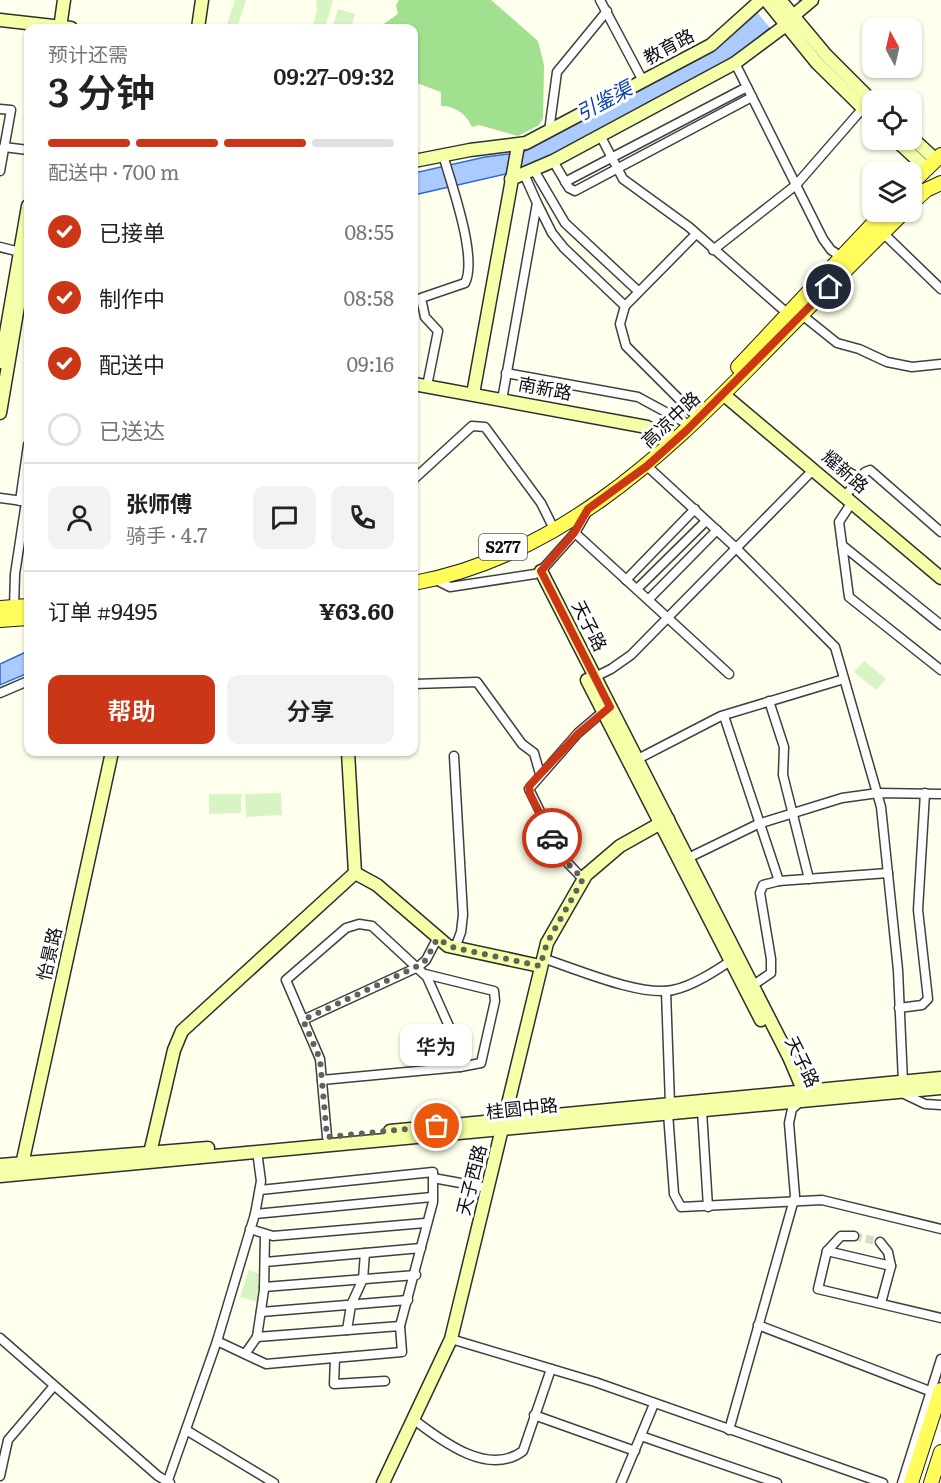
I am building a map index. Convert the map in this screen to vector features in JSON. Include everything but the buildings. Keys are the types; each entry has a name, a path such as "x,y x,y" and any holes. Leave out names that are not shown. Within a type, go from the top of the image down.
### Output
{"main road":[{"path":"922,173 934,161 941,178"},
{"path":"922,194 941,183"},
{"name":"高凉中路","path":"418,574 434,575 478,566 521,548 588,509 647,466 723,394 865,241 877,222"},
{"name":"高凉中路","path":"418,581 551,523 619,478 666,438 795,315 842,257 882,232 892,222"},
{"path":"7,607 24,606"},
{"path":"0,620 24,618"},
{"path":"911,1483 937,1392"},
{"path":"935,1481 941,1452"}],"street":[{"path":"64,0 65,24"},
{"path":"66,24 73,0"},
{"path":"199,24 202,0"},
{"path":"600,0 643,81"},
{"name":"教育路","path":"418,161 444,160 517,149 711,45 760,0"},
{"path":"767,0 788,18"},
{"path":"780,0 788,18 817,63 862,100"},
{"path":"520,174 553,160 735,63 812,0"},
{"path":"549,131 557,72 607,11"},
{"path":"0,20 32,24"},
{"path":"735,63 826,245 842,257"},
{"path":"565,182 747,87"},
{"path":"553,160 570,190 575,191 752,97"},
{"path":"0,109 10,110 0,171"},
{"path":"713,250 796,185 862,112"},
{"path":"600,135 616,169 631,185 696,234 795,315 837,343 859,349 887,362 912,367 941,364"},
{"path":"4,147 24,150"},
{"path":"922,148 934,161"},
{"path":"473,394 520,174 517,149"},
{"path":"914,150 934,161"},
{"path":"420,385 438,331 425,317 421,298 429,293 463,284 468,274 468,255 444,160"},
{"path":"520,174 552,233 564,248 625,306"},
{"path":"520,174 565,223 638,291"},
{"path":"502,399 537,203"},
{"path":"882,232 941,289"},
{"path":"688,417 626,346 620,324 625,306 696,234"},
{"path":"0,247 24,253"},
{"path":"0,366 24,262"},
{"path":"0,413 14,306"},
{"path":"506,373 638,397 688,417"},
{"name":"南新路","path":"420,385 647,427 666,438"},
{"name":"耀新路","path":"723,394 941,578"},
{"path":"418,475 472,426 481,425 485,427 541,503 551,523"},
{"path":"647,466 717,530 835,647 878,793 888,873 899,1008 902,1087 925,1104 941,1105"},
{"path":"591,679 631,655 814,469"},
{"path":"941,532 870,471 865,472 848,499 839,522 849,597 941,670"},
{"path":"0,498 24,502"},
{"path":"7,607 15,574 24,509"},
{"path":"434,575 450,587 538,573 574,533 588,509"},
{"path":"626,580 695,509"},
{"path":"637,589 706,521"},
{"path":"649,599 717,530"},
{"path":"574,533 729,674"},
{"path":"842,545 941,625"},
{"name":"天子路","path":"538,573 735,959 800,1096"},
{"path":"633,761 724,716 844,679"},
{"path":"418,684 477,682 522,744 534,753 540,774"},
{"path":"0,693 24,683"},
{"path":"769,701 784,747 783,775 809,879"},
{"path":"583,879 563,858 530,794 529,786 606,709"},
{"path":"724,716 758,824 779,881"},
{"name":"怡景路","path":"22,1169 111,756"},
{"path":"348,756 355,873"},
{"path":"454,756 463,915 461,932 455,948"},
{"path":"684,860 758,824 852,796 878,793 941,794"},
{"path":"899,1008 924,1004 928,999 918,910 925,793"},
{"name":"天子西路","path":"383,1483 451,1339 547,943 583,879 606,855 664,821"},
{"path":"355,873 376,885 437,939 455,948 541,962 621,983 666,991 681,987 735,959"},
{"path":"150,1153 174,1050 182,1031 355,873"},
{"path":"749,988 771,973 771,959 762,909 761,888 763,885 779,881 888,873"},
{"path":"327,1137 319,1057 288,988 286,978 346,928 359,924 372,926 418,966 456,1042 460,1067"},
{"path":"303,1020 418,966 426,960 437,939"},
{"path":"322,1080 481,1063 495,993 483,986 424,974"},
{"path":"666,991 669,1109 676,1203 684,1208 822,1200 839,1202 941,1229"},
{"name":"桂圆中路","path":"902,1087 941,1078"},
{"name":"桂圆中路","path":"0,1165 22,1169 902,1087 941,1088"},
{"path":"729,1430 793,1202 795,1191 789,1123 792,1109 800,1096"},
{"name":"桂圆中路","path":"669,1109 702,1111 800,1096"},
{"path":"702,1111 708,1207"},
{"name":"桂圆中路","path":"0,1176 22,1169 150,1153 257,1147 327,1137 503,1124"},
{"path":"0,1338 53,1387 168,1483 217,1341 255,1214 260,1190 257,1147"},
{"path":"217,1341 266,1364 402,1352 400,1326 416,1275 432,1197 433,1172 260,1190"},
{"path":"433,1178 488,1188"},
{"path":"255,1214 432,1197"},
{"path":"250,1229 273,1236 425,1223"},
{"path":"245,1354 258,1337 264,1287 265,1234"},
{"path":"854,1236 841,1236 827,1251 818,1289 941,1318"},
{"path":"880,1242 888,1252 891,1266 881,1303"},
{"path":"265,1262 421,1248"},
{"path":"827,1251 891,1266"},
{"path":"347,1330 351,1305 363,1279 365,1253"},
{"path":"264,1287 416,1275"},
{"path":"261,1312 408,1300"},
{"path":"758,1325 937,1392"},
{"path":"258,1337 400,1326"},
{"path":"451,1339 550,1368 883,1483"},
{"path":"335,1358 334,1384 385,1380"},
{"path":"902,1483 937,1392 941,1359"},
{"path":"413,1419 450,1444 490,1461 515,1457 523,1451 550,1368"},
{"path":"0,1476 8,1440 53,1387"},
{"path":"621,1483 654,1404"},
{"path":"534,1415 635,1450"},
{"path":"186,1430 274,1483"},
{"path":"0,1433 8,1440"},
{"path":"641,1436 777,1483"},
{"path":"0,1481 7,1483"}],"green space":[{"path":"235,0 246,0 238,24 227,24"},
{"path":"316,0 333,0 326,24 313,24 317,11"},
{"path":"399,0 491,0 538,41 544,65 543,118 539,125 518,136 479,125 472,127 460,112 451,107 441,106 441,92 418,83 418,24 384,24 398,14 396,5"},
{"path":"338,9 355,14 352,24 333,24"},
{"path":"864,661 886,679 876,690 854,672"},
{"path":"281,793 282,815 246,817 245,794"},
{"path":"209,794 241,794 241,813 209,814"},
{"path":"249,1270 260,1274 258,1302 240,1297"}],"water":[{"path":"772,0 803,0 728,63 559,154 519,171 418,194 418,172 485,157 523,152 702,57"},
{"path":"24,653 24,675 0,685 0,664"}],"pier":[{"path":"770,0 798,0 801,3 770,28 756,11"}],"tunnel":[{"path":"854,1236 880,1242"}],"way so far":[{"path":"437,1126 327,1137 320,1059 303,1020 423,963 437,939 455,948 540,966 547,943 583,879 565,861 552,838"}],"place":[{"name":"华为","path":"437,1126"}],"route":[{"path":"552,838 530,794 529,786 579,733 610,707 541,571 574,533 588,509 647,466 687,430 829,287"}],"water label":[{"name":"引鉴渠","path":"604,101"}]}
